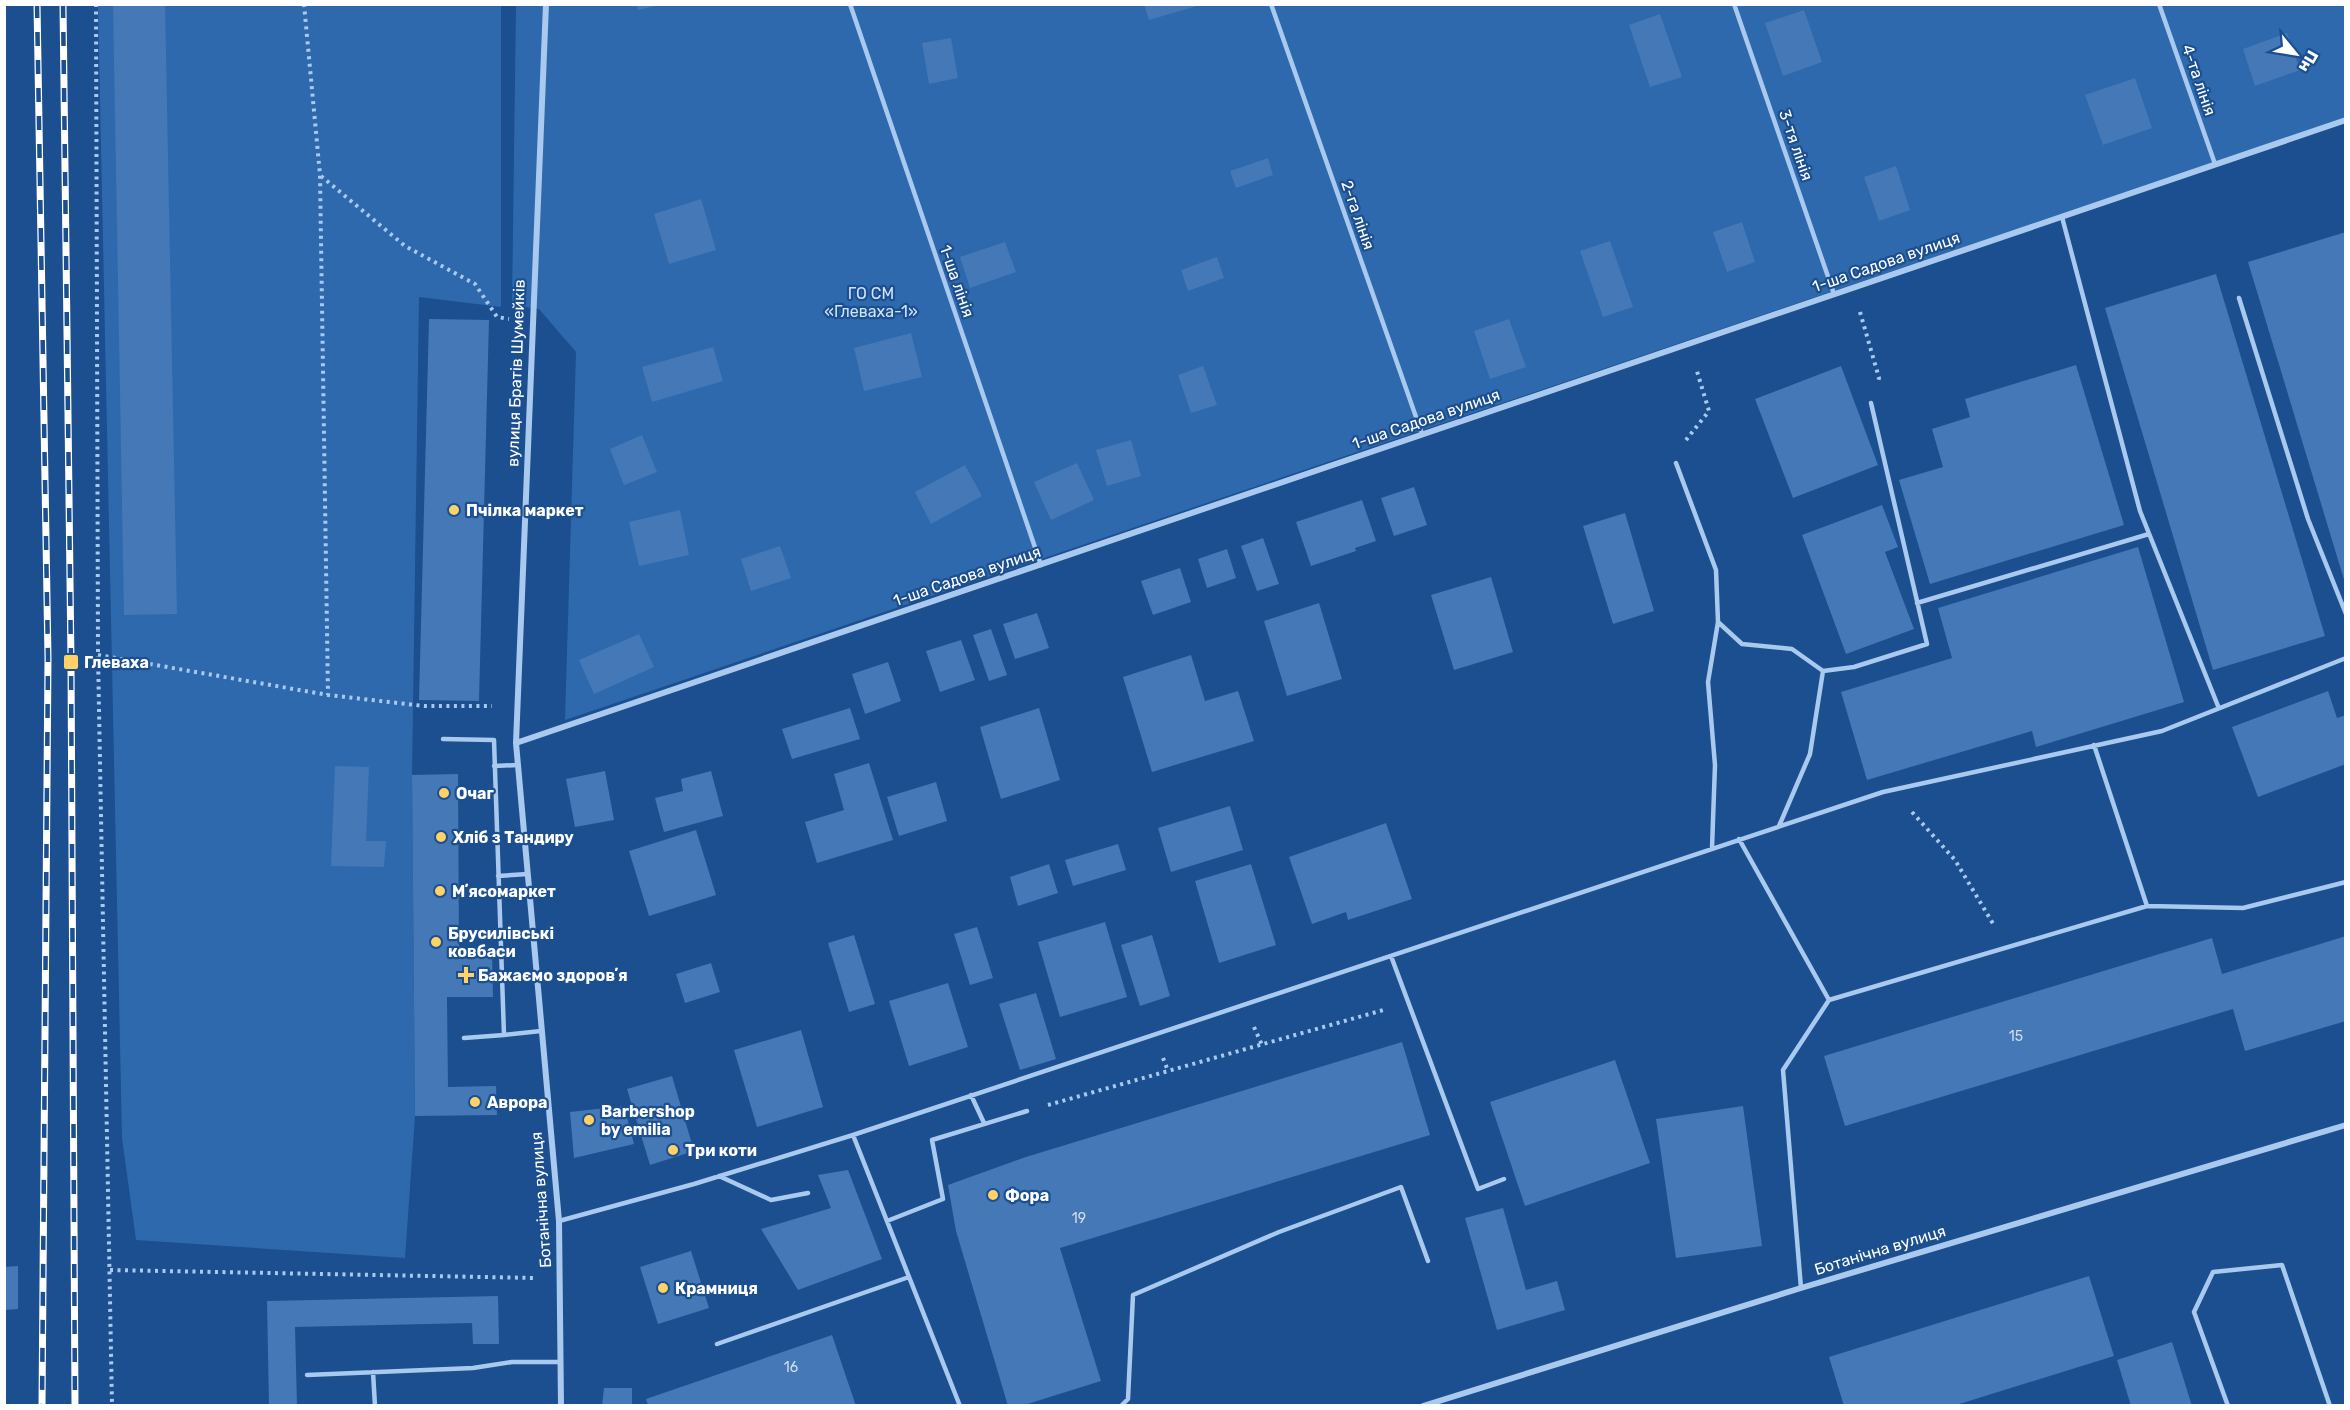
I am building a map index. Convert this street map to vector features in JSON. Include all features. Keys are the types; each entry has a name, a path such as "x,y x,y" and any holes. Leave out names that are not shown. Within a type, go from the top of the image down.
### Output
{"street":[{"name":"вулиця Братів Шумейків","path":"516,743 531,321 546,4"},
{"name":"1-ша Садова вулиця","path":"516,743 2346,120"},
{"name":"Ботанічна вулиця","path":"516,743 559,1221 561,1406"},
{"name":"Ботанічна вулиця","path":"1423,1406 1801,1288 2346,1125"}],"lane":[{"name":"1-ша лінія","path":"850,4 1041,565"},
{"name":"2-га лінія","path":"1271,4 1422,434"},
{"name":"3-тя лінія","path":"1734,4 1834,294"},
{"name":"4-та лінія","path":"2159,4 2215,164"},
{"path":"2062,217 2140,511 2218,706"},
{"path":"2240,298 2308,519 2346,614"},
{"path":"1718,622 1742,644 1792,649 1822,671 1854,667 1927,644 1872,403"},
{"path":"1676,463 1716,570 1718,622 1708,682 1715,765 1712,848"},
{"path":"1917,603 2149,534"},
{"path":"559,1221 853,1135 1890,790 2162,731 2218,706 2346,658"},
{"path":"1779,826 1810,754 1822,671"},
{"path":"443,739 494,740 504,1035"},
{"path":"2094,745 2147,906"},
{"path":"494,766 518,765"},
{"path":"1739,839 1828,1000"},
{"path":"498,876 528,874"},
{"path":"1801,1288 1783,1070 1828,1000 2147,906 2243,908 2346,882"},
{"path":"1391,956 1478,1189 1504,1179"},
{"path":"464,1038 541,1031"},
{"path":"971,1095 984,1123"},
{"path":"887,1221 943,1199 932,1140 1027,1111"},
{"path":"853,1135 960,1406"},
{"path":"719,1176 771,1200 808,1193"},
{"path":"1121,1406 1128,1399 1133,1295 1279,1232 1401,1187 1428,1261"},
{"path":"2228,1406 2194,1312 2213,1272 2282,1265 2330,1406"},
{"path":"717,1344 909,1277"},
{"path":"307,1375 473,1368 512,1362 560,1362"},
{"path":"373,1372 375,1406"}],"path":[{"path":"96,4 98,655 112,1406"},
{"path":"304,4 320,175 328,695"},
{"path":"320,175 405,246 475,284 497,317 531,321"},
{"path":"1851,288 1867,327 1879,378 1872,403"},
{"path":"1676,463 1688,437 1709,411 1701,381 1686,345"},
{"path":"98,655 328,695 423,706 517,708"},
{"path":"1890,790 1955,860 1991,917 2003,949"},
{"path":"1027,1111 1408,1002"},
{"path":"110,1270 533,1277 560,1286"}],"green space":[{"path":"98,5 501,5 501,307 419,297 412,775 415,1116 405,1258 136,1240 122,1138"},
{"name":"ГО СМ «Глеваха-1»","path":"516,5 2345,5 2345,118 565,720 576,352 539,309 512,305"}],"building":[{"path":"113,4 165,4 177,614 124,615"},
{"path":"637,4 659,4 659,5 638,10"},
{"path":"1144,4 1200,4 1200,5 1149,20"},
{"path":"1804,10 1822,62 1783,76 1765,23"},
{"path":"1660,14 1682,77 1650,87 1629,25"},
{"path":"2287,33 2300,70 2255,86 2243,49"},
{"path":"951,38 958,78 929,84 922,43"},
{"path":"2135,78 2152,128 2103,145 2085,95"},
{"path":"1268,158 1273,175 1236,188 1230,171"},
{"path":"1896,166 1910,210 1879,221 1864,177"},
{"path":"701,199 716,250 669,264 654,214"},
{"path":"1742,222 1755,262 1727,272 1713,232"},
{"path":"2346,232 2346,583 2345,583 2248,262"},
{"path":"1610,241 1633,307 1603,317 1580,251"},
{"path":"1005,242 1016,272 970,288 960,257"},
{"path":"1217,257 1224,278 1188,291 1181,270"},
{"path":"2216,274 2325,636 2213,670 2105,308"},
{"name":"Пчілка маркет","path":"429,319 489,320 479,701 419,700"},
{"path":"1509,319 1526,367 1490,379 1474,331"},
{"path":"911,333 922,377 864,391 854,348"},
{"path":"713,347 723,381 652,402 642,367"},
{"path":"2076,365 2124,525 1930,584 1899,480 1943,467 1932,429 1970,417 1965,399"},
{"path":"1203,366 1217,405 1191,413 1178,375"},
{"path":"1841,366 1878,465 1793,498 1755,399"},
{"path":"642,435 657,472 624,485 610,449"},
{"path":"1131,440 1141,476 1107,486 1096,450"},
{"path":"1077,463 1094,500 1051,520 1034,482"},
{"path":"965,465 982,496 931,524 915,492"},
{"path":"1414,487 1427,525 1394,536 1381,498"},
{"path":"1362,500 1376,541 1355,548 1356,551 1311,566 1296,522"},
{"path":"1882,505 1898,547 1885,552 1914,629 1846,654 1802,535"},
{"path":"680,510 689,555 639,566 629,522"},
{"path":"1625,513 1654,611 1613,624 1583,526"},
{"path":"1263,538 1279,584 1257,591 1241,546"},
{"path":"780,546 791,578 751,591 741,559"},
{"path":"2138,547 2184,702 2036,747 2032,731 1867,780 1841,692 1952,658 1938,608"},
{"path":"1227,549 1236,578 1207,588 1198,559"},
{"path":"1180,568 1191,602 1153,615 1141,581"},
{"path":"1491,577 1513,652 1454,670 1431,595"},
{"path":"1319,603 1342,679 1287,696 1264,621"},
{"path":"1037,613 1049,648 1015,659 1003,624"},
{"path":"991,629 1007,675 989,681 973,635"},
{"path":"639,634 654,667 594,694 579,660"},
{"path":"961,640 975,680 940,692 926,651"},
{"path":"1191,655 1205,701 1238,691 1254,741 1152,772 1123,677"},
{"path":"888,662 901,701 865,714 852,674"},
{"path":"2328,691 2337,718 2346,715 2346,764 2258,797 2232,727"},
{"path":"850,708 860,739 792,759 782,729"},
{"path":"1039,708 1060,780 1001,799 980,727"},
{"path":"869,763 893,840 817,863 805,822 844,810 834,774"},
{"path":"335,766 369,767 366,841 386,841 384,867 331,866"},
{"path":"605,771 614,820 575,827 566,779"},
{"path":"711,771 723,816 664,832 655,798 683,791 681,779"},
{"path":"458,774 459,954 492,953 493,997 447,997 448,1087 496,1086 497,1115 415,1116 412,775"},
{"path":"936,782 947,821 899,836 887,797"},
{"path":"1230,806 1243,850 1171,872 1158,828"},
{"path":"1386,823 1412,899 1348,920 1346,912 1312,924 1289,857"},
{"path":"696,830 716,895 649,916 629,851"},
{"path":"1118,844 1126,870 1073,886 1065,860"},
{"path":"1049,864 1058,893 1018,906 1010,877"},
{"path":"1251,864 1276,945 1219,963 1195,881"},
{"path":"1105,922 1127,997 1060,1017 1038,942"},
{"path":"977,927 993,978 970,985 954,934"},
{"path":"854,935 875,1004 849,1012 828,943"},
{"path":"1152,935 1170,996 1140,1006 1121,945"},
{"path":"2346,936 2346,1021 2245,1051 2233,1009 1845,1126 1824,1056 2212,938 2222,974"},
{"path":"711,963 720,992 685,1003 676,974"},
{"path":"948,983 968,1047 909,1066 889,1001"},
{"path":"1036,993 1056,1059 1020,1070 999,1004"},
{"path":"801,1030 823,1107 757,1127 734,1050"},
{"path":"1402,1042 1430,1135 1060,1248 1101,1381 1021,1406 1008,1406 956,1231 948,1185 1026,1157"},
{"path":"1615,1060 1650,1163 1525,1206 1490,1102"},
{"path":"672,1076 694,1151 650,1165 627,1089"},
{"path":"624,1106 634,1144 574,1158 570,1112"},
{"path":"1743,1106 1762,1246 1676,1258 1656,1119"},
{"path":"848,1170 882,1259 798,1290 761,1229 831,1208 818,1175"},
{"path":"1503,1208 1526,1290 1557,1281 1565,1310 1497,1330 1465,1218"},
{"path":"691,1251 709,1308 658,1324 640,1267"},
{"path":"18,1266 18,1309 4,1310 4,1267"},
{"path":"2089,1276 2114,1356 1953,1406 1844,1406 1829,1357"},
{"path":"498,1296 499,1344 473,1344 472,1323 295,1327 297,1406 269,1406 267,1301"},
{"path":"832,1335 856,1406 648,1406 646,1399"},
{"path":"2172,1342 2192,1406 2131,1406 2117,1360"},
{"path":"604,1388 632,1388 632,1406 602,1406"}],"railway":[{"path":"37,4 48,658 42,1406"},
{"path":"63,4 71,662 75,1406"}],"place":[{"name":"Пчілка маркет","path":"454,510"},
{"name":"Глеваха","path":"71,662"},
{"name":"Очаг","path":"444,793"},
{"name":"Хліб з Тандиру","path":"441,837"},
{"name":"Мʼясомаркет","path":"440,891"},
{"name":"Брусилівські ковбаси","path":"436,942"},
{"name":"Бажаємо здоровʼя","path":"466,975"},
{"name":"Аврора","path":"475,1102"},
{"name":"Barbershop by emilia","path":"589,1120"},
{"name":"Три коти","path":"673,1150"},
{"name":"Фора","path":"993,1195"},
{"name":"Крамниця","path":"663,1288"}]}
